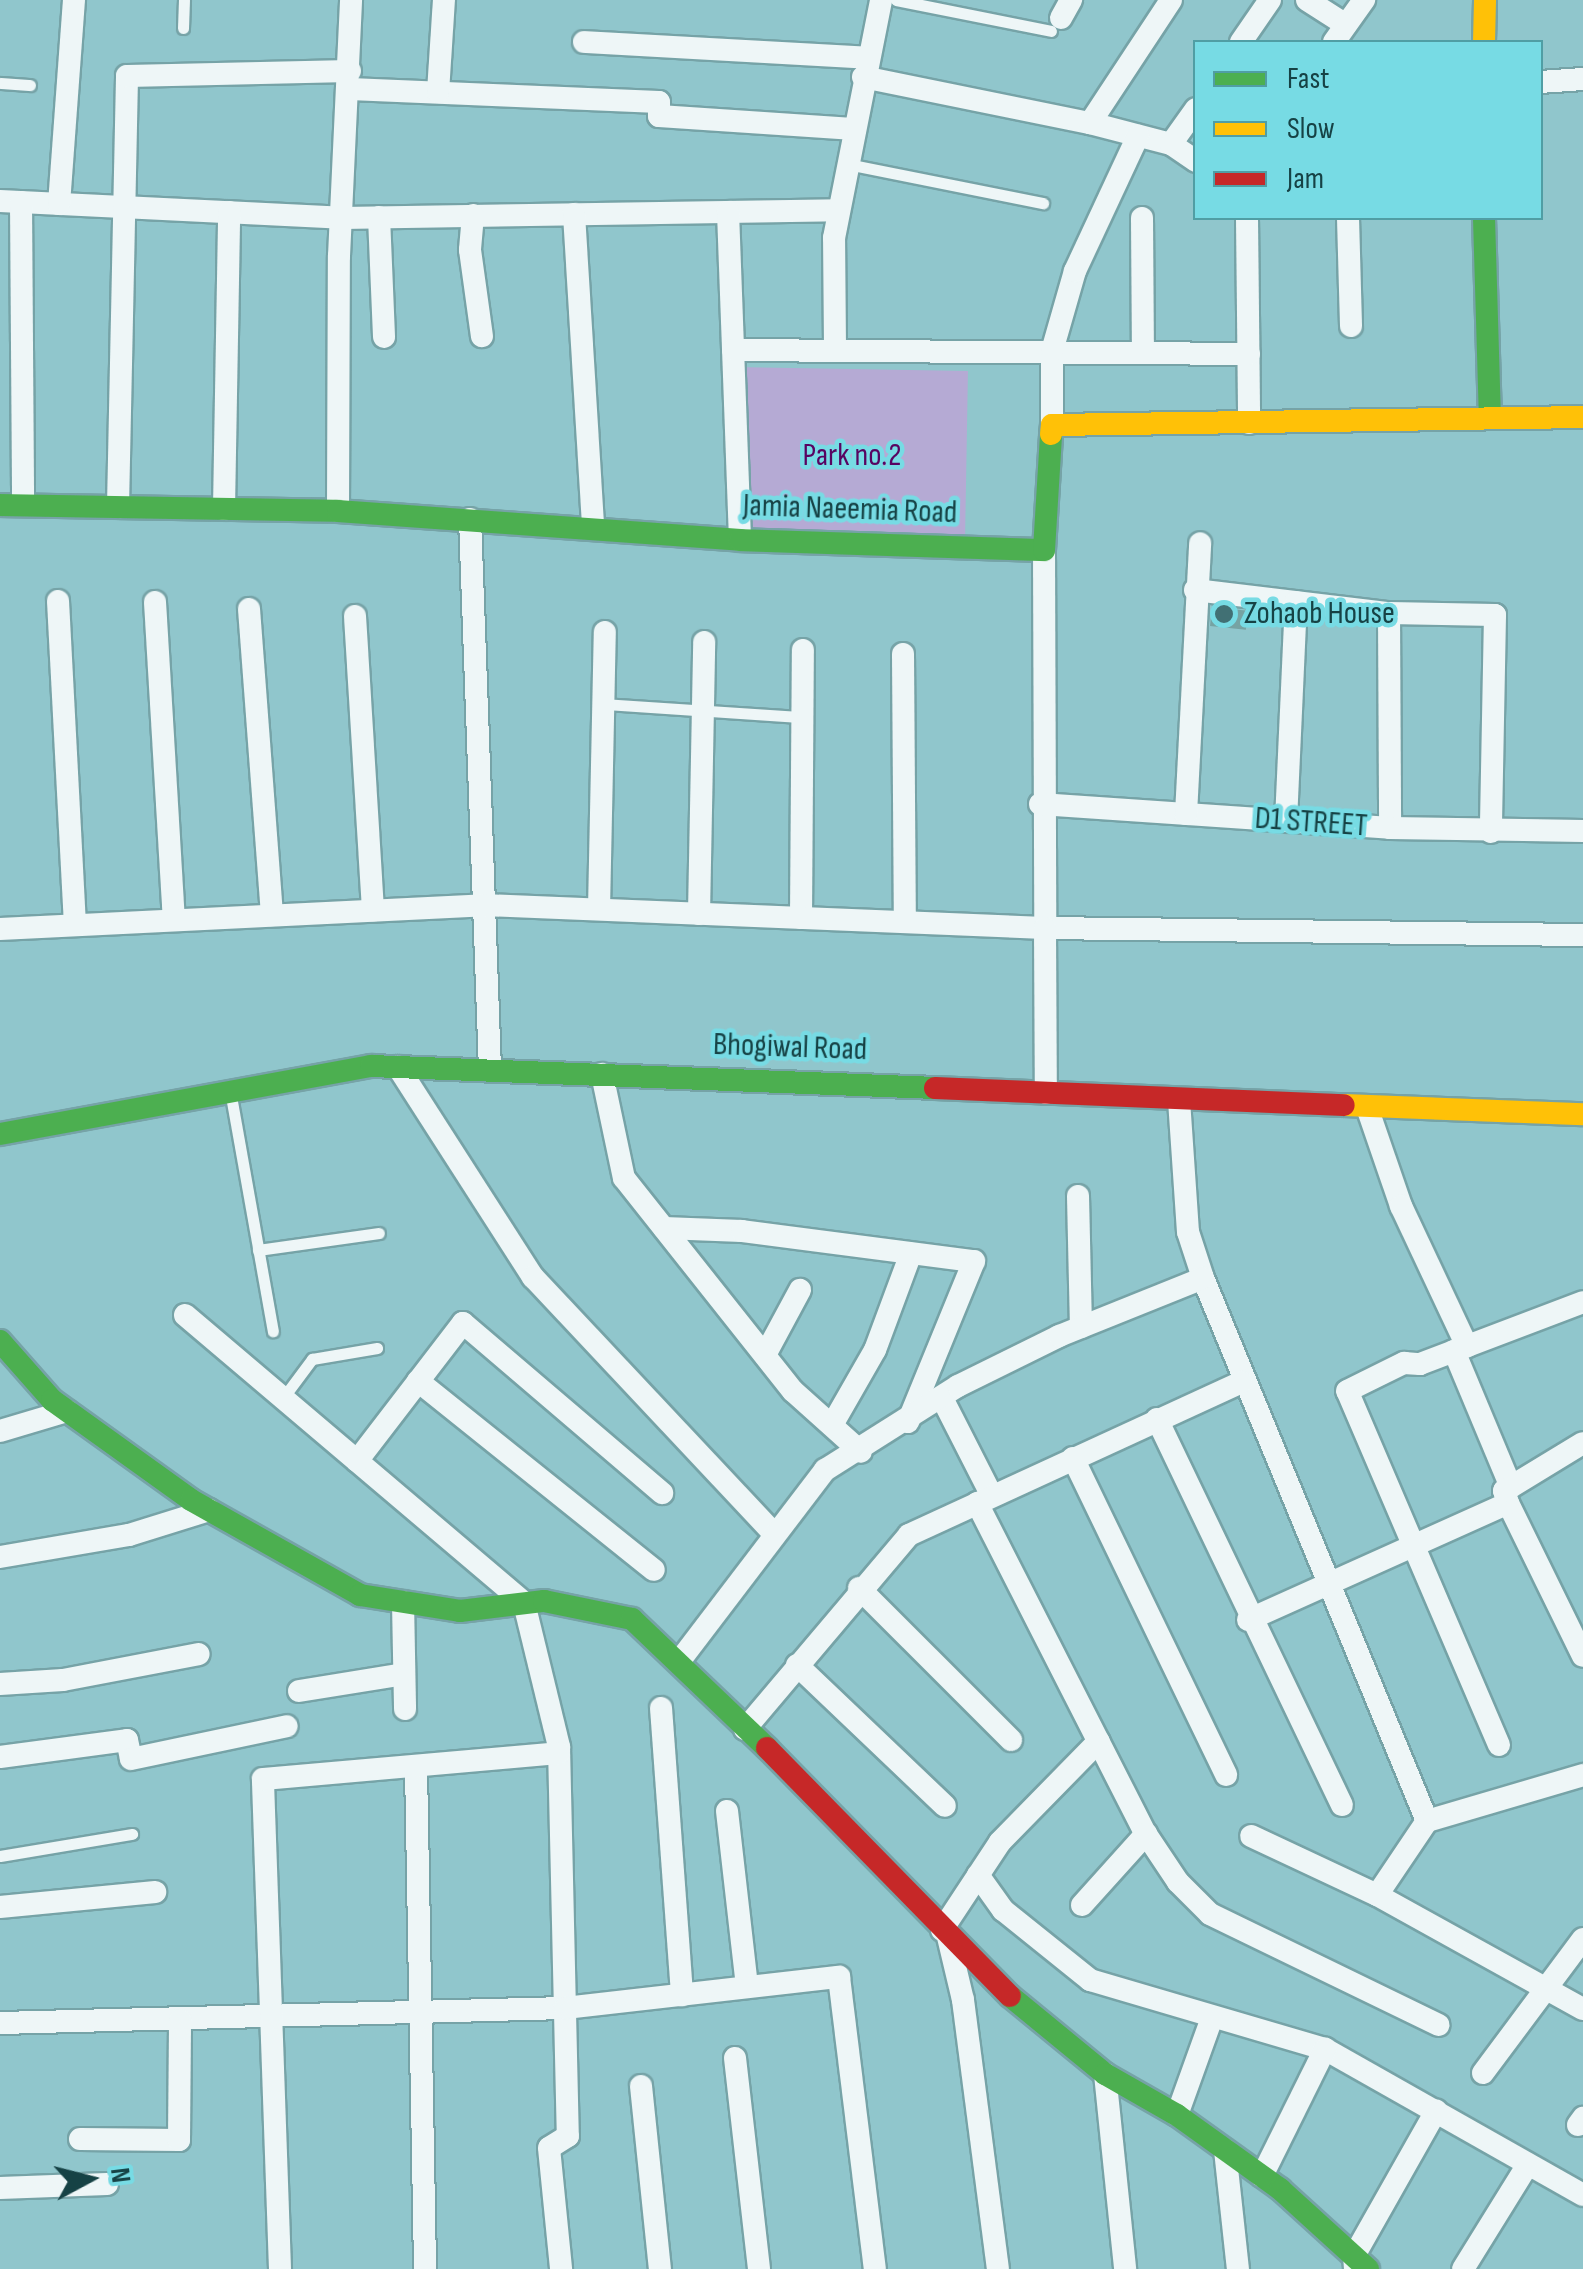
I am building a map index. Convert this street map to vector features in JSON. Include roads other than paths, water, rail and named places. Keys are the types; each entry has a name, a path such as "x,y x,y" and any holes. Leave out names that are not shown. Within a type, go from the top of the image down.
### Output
{"street":[{"path":"59,204 74,0"},
{"path":"338,511 342,218 352,0"},
{"path":"438,92 444,0"},
{"path":"835,346 839,210 881,0"},
{"path":"1090,123 1170,0"},
{"path":"1242,40 1270,0"},
{"path":"1307,0 1340,34 1364,0"},
{"path":"1484,40 1485,0"},
{"path":"584,42 865,67 1171,144 1193,159"},
{"path":"118,507 121,207 127,76 350,80 438,92 659,102 659,116 854,129"},
{"path":"1543,82 1583,79"},
{"path":"1171,144 1193,112"},
{"path":"1046,1093 1040,804 1052,351 1075,271 1138,136"},
{"path":"11,505 11,201 342,218 839,210"},
{"path":"224,509 230,212"},
{"path":"728,212 740,540"},
{"path":"574,214 594,525"},
{"path":"473,216 470,250 482,336"},
{"path":"379,217 384,337"},
{"path":"1142,218 1143,352"},
{"path":"1247,220 1249,423"},
{"path":"1348,220 1351,326"},
{"path":"1484,220 1490,418"},
{"path":"733,350 835,346 1248,354"},
{"path":"1052,425 1583,417"},
{"name":"Jamia Naeemia Road","path":"11,505 338,511 594,525 740,540 1044,550"},
{"path":"470,519 490,1070"},
{"path":"1186,814 1200,543"},
{"path":"1195,590 1389,613 1495,614 1491,832"},
{"path":"58,601 75,925"},
{"path":"155,602 174,919"},
{"path":"1286,821 1296,602"},
{"path":"248,609 272,915"},
{"path":"1389,613 1390,828"},
{"path":"355,616 372,910"},
{"path":"599,909 606,632"},
{"path":"699,914 704,642"},
{"path":"800,918 803,650"},
{"path":"903,654 905,922"},
{"name":"D1 STREET","path":"1040,804 1390,828 1583,831"},
{"path":"0,929 484,904 1045,928 1583,935"},
{"path":"398,1067 533,1277 774,1534"},
{"name":"Bhogiwal Road","path":"0,1134 231,1092 398,1067 1368,1110 1583,1114"},
{"path":"602,1074 624,1178 766,1356 861,1452"},
{"path":"1179,1100 1188,1232 1203,1278 1325,1586 1427,1821"},
{"path":"1368,1110 1401,1206 1460,1349 1510,1495 1583,1656"},
{"path":"1078,1196 1081,1327"},
{"path":"664,1228 742,1231 974,1260 908,1422"},
{"path":"832,1426 875,1350 911,1253"},
{"path":"681,1659 825,1470 861,1452 942,1398 1081,1327 1203,1278"},
{"path":"766,1356 800,1290"},
{"path":"1499,1745 1417,1544 1347,1391 1404,1363 1460,1349 1583,1302"},
{"path":"185,1315 524,1603 560,1754 568,2136 549,2148 561,2269"},
{"path":"357,1461 463,1323 662,1493"},
{"path":"0,1341 67,1411 208,1510 360,1596 460,1611 544,1601 632,1619 681,1659 945,1934 1106,2074 1177,2115 1262,2176 1359,2265 1436,2111"},
{"path":"418,1381 654,1570"},
{"path":"745,1729 860,1588 909,1535 1242,1382"},
{"path":"942,1398 984,1500 1146,1834 1210,1914 1439,2024"},
{"path":"0,1432 67,1411"},
{"path":"1158,1419 1248,1620 1342,1806"},
{"path":"1248,1620 1417,1544 1510,1495 1583,1443"},
{"path":"1073,1458 1226,1775"},
{"path":"0,1557 129,1535 208,1510"},
{"path":"860,1588 1010,1740"},
{"path":"404,1602 405,1710"},
{"path":"0,1684 63,1680 199,1654"},
{"path":"797,1664 945,1806"},
{"path":"299,1691 404,1674"},
{"path":"662,1708 682,1995"},
{"path":"0,1757 128,1740 131,1759 287,1726"},
{"path":"998,2269 945,1934 1000,1842 1098,1741"},
{"path":"280,2269 276,2019 263,1780 560,1754"},
{"path":"416,1766 425,2269"},
{"path":"1377,1895 1427,1821 1583,1775"},
{"path":"728,1811 747,1987"},
{"path":"1082,1905 1146,1834"},
{"path":"1252,1836 1377,1895 1583,2009"},
{"path":"978,1875 1003,1910 1090,1980 1325,2049 1583,2195"},
{"path":"0,1907 155,1892"},
{"path":"1483,2073 1583,1938"},
{"path":"0,2023 276,2019 565,2008 840,1977 875,2269"},
{"path":"1177,2115 1212,2018"},
{"path":"80,2138 179,2140 180,2020"},
{"path":"1262,2176 1325,2049"},
{"path":"736,2058 759,2269"},
{"path":"1106,2074 1125,2269"},
{"path":"641,2086 660,2269"},
{"path":"1225,2150 1238,2269"},
{"path":"1463,2269 1528,2164"},
{"path":"0,2188 107,2184"}],"lane":[{"path":"183,28 184,0"},
{"path":"896,0 1061,16"},
{"path":"0,83 30,85"},
{"path":"847,164 1043,203"},
{"path":"604,704 802,717"},
{"path":"231,1092 272,1332"},
{"path":"258,1250 379,1233"},
{"path":"283,1398 312,1359 377,1348"},
{"path":"0,1856 132,1834"}],"place":[{"name":"Zohaob House","path":"1224,614"}],"park label":[{"name":"Park no.2","path":"852,456"}]}
